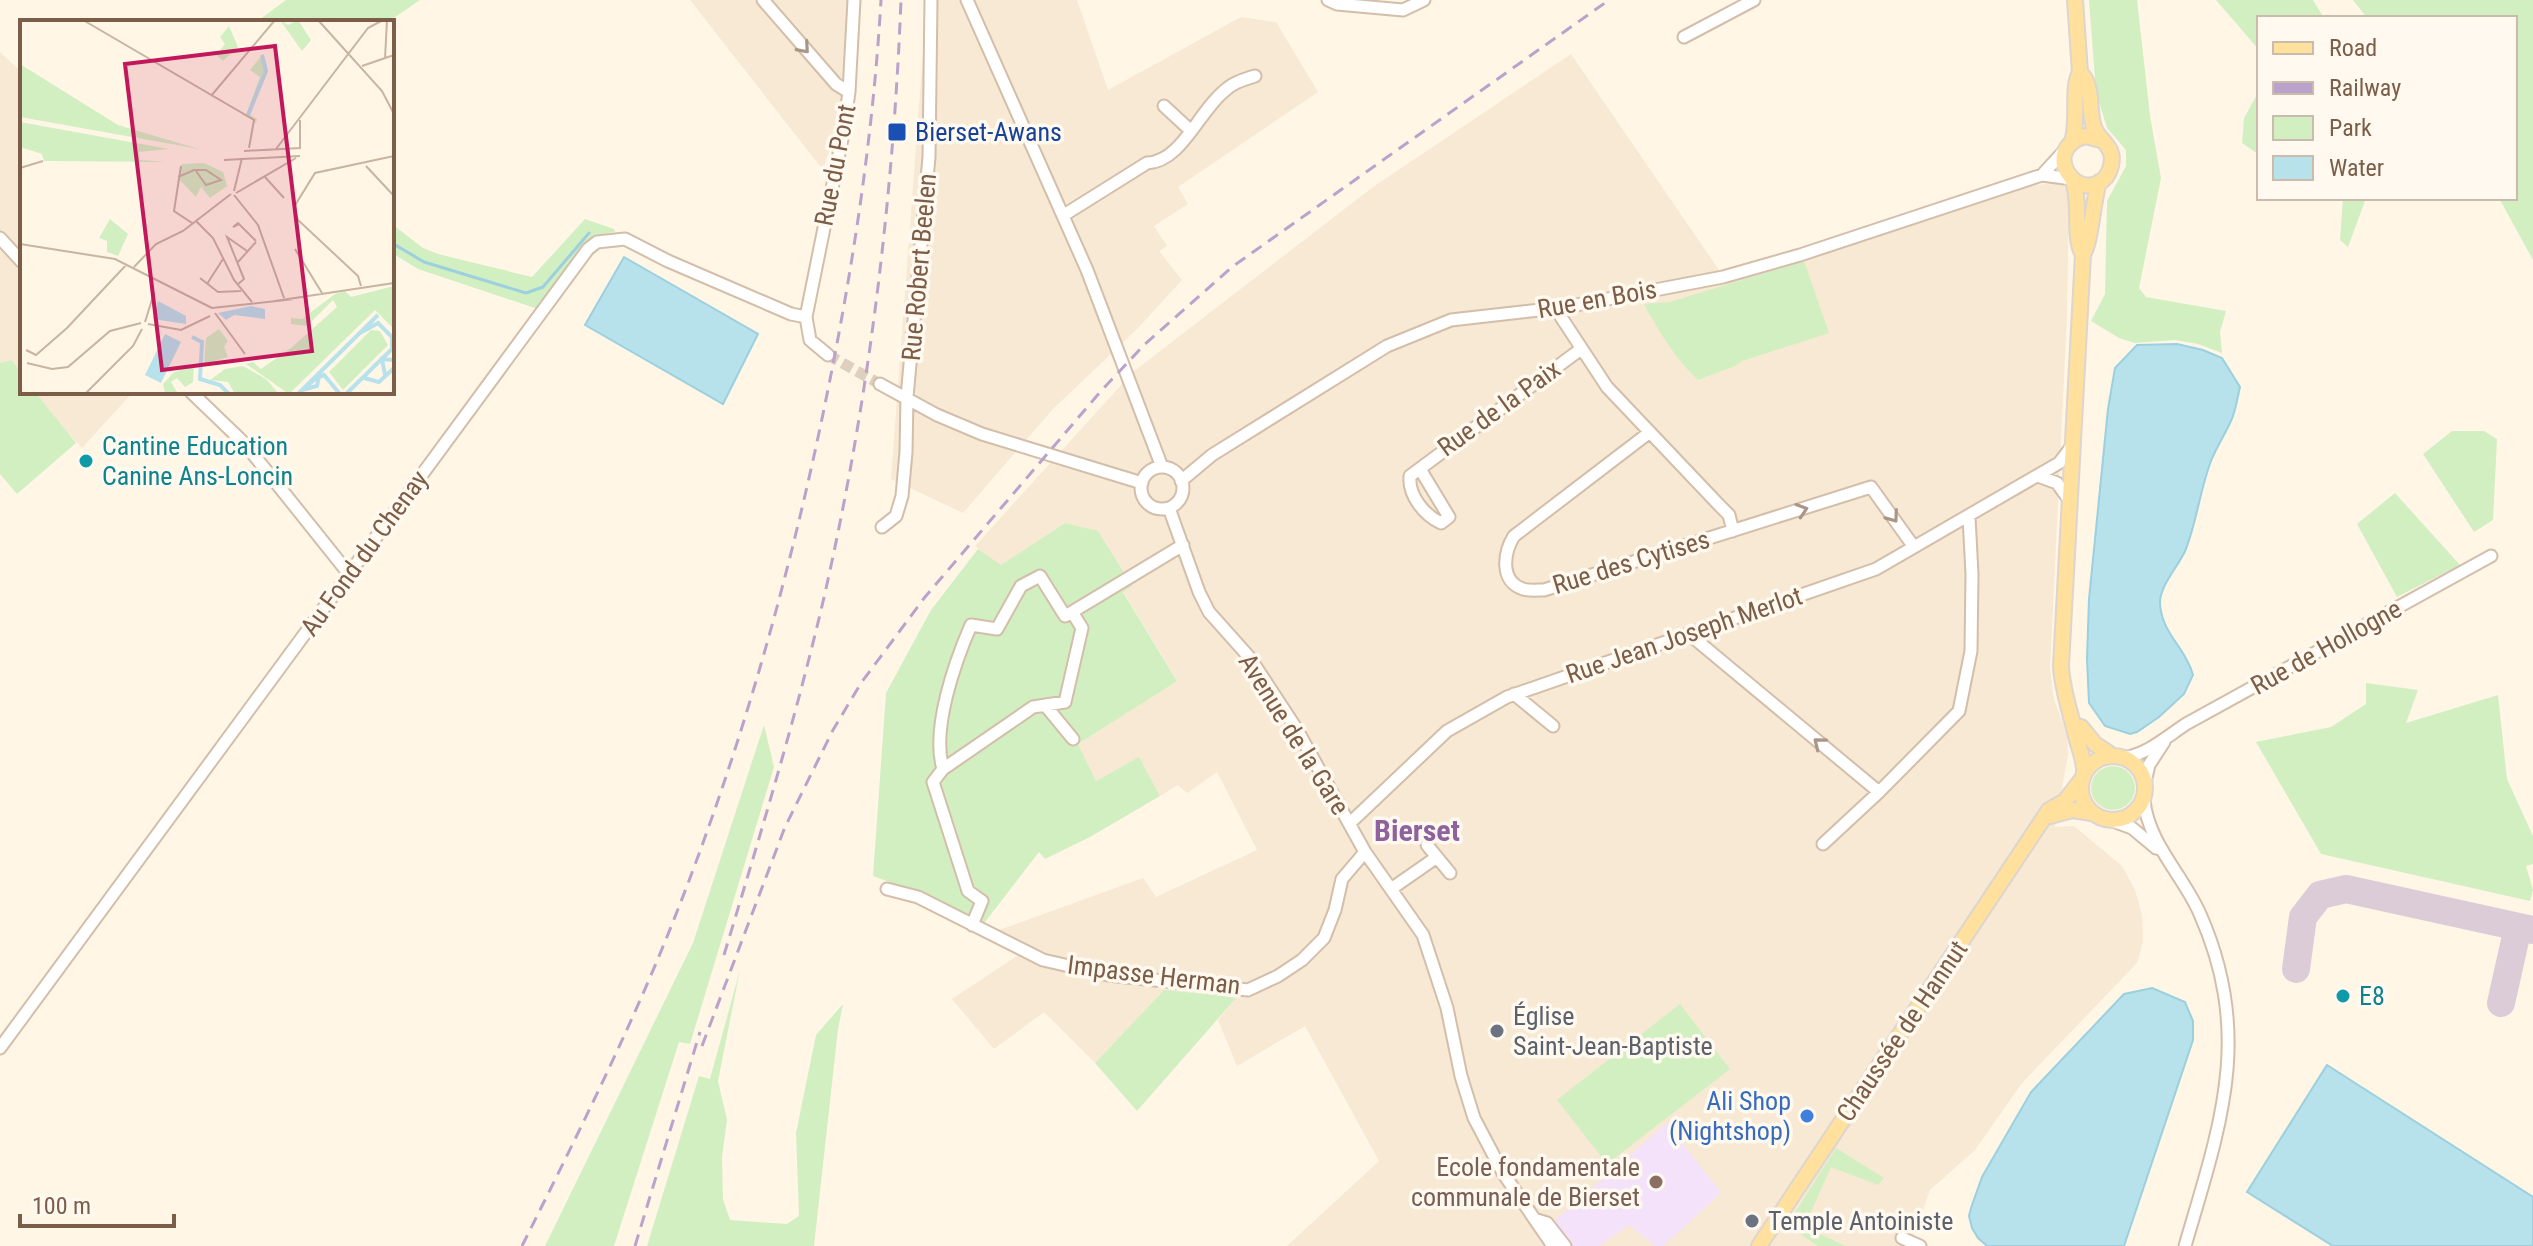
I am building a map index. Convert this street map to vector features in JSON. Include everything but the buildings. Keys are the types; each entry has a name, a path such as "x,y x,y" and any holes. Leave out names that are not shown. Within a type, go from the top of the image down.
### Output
{"main road":[{"path":"2072,179 2085,185 2099,182 2106,177 2112,162 2107,146 2093,124 2086,80 2080,73 2075,0"},
{"path":"2080,73 2076,79 2077,121 2064,167 2072,179 2078,200 2078,246 2083,254"},
{"path":"2068,146 2085,136 2101,140"},
{"path":"2092,813 2082,798 2082,751 2066,699 2061,666 2083,254 2088,247 2092,207 2099,182"},
{"path":"2046,816 2072,810 2113,821 2132,815 2144,800 2145,782 2136,765 2095,744 2081,727 2077,727"},
{"path":"2083,776 2096,761 2118,757"},
{"name":"Chaussée de Hannut","path":"1759,1246 2034,831 2049,810 2070,797 2083,776"}],"street":[{"name":"Rue du Pont","path":"763,0 836,84 849,92 806,317"},
{"path":"849,92 854,0"},
{"name":"Rue Robert Beelen","path":"882,527 896,516 902,496 907,397 929,157 931,0"},
{"path":"967,0 1087,270 1162,467"},
{"path":"1328,0 1337,4 1403,10 1424,0"},
{"path":"1684,37 1754,0"},
{"path":"1064,215 1147,163 1167,158 1176,151 1220,94 1236,82 1255,76"},
{"path":"1164,106 1190,130"},
{"name":"Rue en Bois","path":"2042,175 2068,146"},
{"name":"Rue en Bois","path":"1181,481 1212,455 1387,346 1451,320 1560,308 1723,277 1800,255 2042,175 2072,179"},
{"path":"0,238 20,260"},
{"name":"Au Fond du Chenay","path":"0,1048 588,249 597,242 625,239 668,261 791,314 806,317"},
{"path":"1560,308 1561,317 1607,387 1729,515 1733,531 1871,487 1914,547"},
{"path":"806,317 810,340 828,355"},
{"name":"Rue de la Paix","path":"1420,469 1449,517 1441,523 1428,517 1409,486 1410,476 1581,349"},
{"path":"880,384 937,415 982,434 1142,483"},
{"path":"193,394 245,444 349,574"},
{"name":"Rue des Cytises","path":"1650,432 1514,536 1506,549 1505,566 1512,582 1523,589 1544,590 1733,531"},
{"name":"Rue Jean Joseph Merlot","path":"1350,823 1447,731 1514,694 1876,569 2059,463 2072,445"},
{"path":"1162,467 1174,471 1181,481 1183,491 1169,508 1148,504 1141,492 1147,473 1162,467"},
{"path":"2038,476 2057,483 2070,501"},
{"name":"Avenue de la Gare","path":"1169,508 1209,612 1250,658 1296,728 1365,852 1423,935 1432,958 1474,1118 1503,1173 1553,1246"},
{"path":"1823,844 1959,711 1971,651 1969,517"},
{"path":"943,769 938,752 948,691 971,625 997,629 1021,586 1040,576 1065,616 1183,545"},
{"name":"Rue de Hollogne","path":"2118,757 2139,754 2164,741 2186,724 2491,556"},
{"path":"972,925 982,901 968,891 933,782 943,769 1033,707 1065,702 1082,628 1072,612"},
{"path":"1689,634 1879,792"},
{"path":"1514,694 1553,726"},
{"path":"1045,705 1073,739"},
{"name":"Rue de Hollogne","path":"2145,782 2149,765 2164,741"},
{"path":"2144,800 2145,815 2160,849 2191,896 2209,937 2223,984 2228,1027 2224,1107 2185,1246"},
{"path":"2113,821 2132,828 2160,849"},
{"path":"1427,845 1450,873"},
{"name":"Impasse Herman","path":"887,889 918,897 1043,960 1108,975 1248,990 1302,960 1324,938 1342,879 1365,852"},
{"path":"1391,889 1437,857"},
{"name":"Avenue de la Gare","path":"1537,1220 1547,1223 1565,1246"},
{"path":"1902,1238 1920,1246"}],"shaded area":[{"path":"690,0 848,0 840,115 823,170"},
{"path":"927,0 1077,0 1108,90 1241,17 1276,22 1318,92 1178,187 1188,204 1154,226 1167,246 1159,251 1182,280 1138,328 1052,410 963,513 891,479"},
{"path":"0,52 20,71 20,371 12,360 0,363"},
{"path":"1571,54 1723,276 2020,188 2058,182 2069,190 2067,314 2050,669 2054,700 2067,733 2068,755 2055,827 2074,826 2122,866 2135,890 2142,915 2143,941 2137,963 2022,1083 1975,1150 1930,1190 1910,1246 1287,1246 1379,1161 1305,1026 1237,1066 1218,1020 1236,998 1164,990 1095,1063 1044,1012 994,1049 952,999 1026,950 994,932 1143,878 1156,897 1257,850 1217,772 1187,793 1178,785 1160,796 1138,758 1096,781 1078,744 1177,680 1123,591 1131,586 1065,523 1000,566 975,546 1133,372 1373,187"},
{"path":"36,394 131,394 82,448"},
{"name":"Ecole fondamentale communale de Bierset","path":"1667,1123 1721,1193 1663,1246 1655,1246 1629,1225 1599,1246 1571,1246 1554,1221"}],"green space":[{"path":"286,0 420,0 391,20 259,20"},
{"path":"2089,0 2137,0 2150,116 2161,178 2139,288 2146,297 2226,311 2220,332 2222,353 2175,340 2135,343 2119,338 2091,321 2105,294 2107,201 2126,166 2126,150 2107,128 2096,92"},
{"path":"2216,0 2313,0 2323,16 2257,16 2257,48"},
{"path":"2353,0 2533,0 2533,260 2500,200 2517,200 2517,16 2365,16"},
{"path":"2257,95 2257,153 2242,143 2244,118"},
{"path":"2343,200 2365,200 2348,247 2340,240"},
{"path":"585,219 614,229 615,232 594,235 538,309 418,269 394,254 394,226 423,248 438,254 532,277"},
{"path":"1804,261 1829,333 1742,361 1698,380 1668,344 1644,304 1670,302"},
{"path":"12,360 20,371 20,394 37,394 76,443 17,494 0,474 0,363"},
{"path":"2452,431 2484,431 2497,439 2493,520 2474,532 2423,454"},
{"path":"2395,493 2460,565 2397,597 2357,524"},
{"path":"1065,523 1098,531 1132,586 1123,592 1177,681 1078,744 1096,781 1139,757 1160,796 1045,859 1039,852 982,926 927,896 873,876 886,693 931,610 978,549 1001,565"},
{"path":"2366,683 2418,690 2406,723 2498,695 2507,779 2533,836 2533,864 2526,866 2533,890 2530,901 2321,854 2256,742 2331,727 2366,704"},
{"path":"764,725 774,767 690,1044 679,1042 614,1246 545,1246 693,943"},
{"path":"2113,766 2129,772 2135,788 2129,804 2113,810 2097,804 2091,788 2097,772"},
{"path":"740,970 718,1081 727,1120 722,1157 723,1199 730,1220 787,1224 799,1216 796,1133 816,1035 843,1004 814,1246 647,1246 699,1076 710,1079"},
{"path":"1164,990 1237,997 1137,1111 1095,1063"},
{"path":"1680,1004 1730,1069 1607,1164 1557,1100"},
{"path":"1836,1148 1884,1178 1878,1185 1831,1167 1804,1227 1846,1246 1818,1246 1787,1225"}],"water":[{"path":"624,257 758,334 723,404 585,325"},
{"path":"2177,344 2222,358 2240,387 2232,419 2207,472 2186,549 2161,597 2165,624 2193,675 2184,694 2159,717 2130,734 2105,726 2089,703 2089,599 2108,409 2115,368 2137,345"},
{"path":"2152,988 2185,1002 2193,1021 2193,1040 2124,1246 1987,1246 1972,1228 1971,1208 1982,1177 2031,1092 2124,994"},
{"path":"2327,1065 2533,1197 2533,1246 2333,1246 2247,1192"}],"waterway":[{"path":"394,244 424,262 526,293 543,287 589,233"}],"taxiway":[{"path":"2296,969 2303,917 2320,895 2346,889 2533,930"},
{"path":"2501,1003 2518,927"}],"tunnel":[{"path":"828,355 880,384"}],"railway":[{"path":"522,1246 609,1069 684,894 732,758 774,620 809,479 844,308 867,154 881,0"},
{"path":"724,955 811,650 853,456 885,228 901,0"},
{"path":"702,1046 785,827 833,730 861,683 925,597 1101,391 1145,344 1232,267 1609,0"},
{"path":"635,1246 700,1032"}],"place":[{"name":"Bierset-Awans","path":"897,132"},
{"name":"Cantine Education Canine Ans-Loncin","path":"86,461"},
{"name":"E8","path":"2343,996"},
{"name":"Église Saint-Jean-Baptiste","path":"1497,1031"},
{"name":"Ali Shop (Nightshop)","path":"1807,1116"},
{"name":"Ecole fondamentale communale de Bierset","path":"1656,1182"},
{"name":"Temple Antoiniste","path":"1752,1221"}],"district":[{"name":"Bierset","path":"1417,830"}]}
